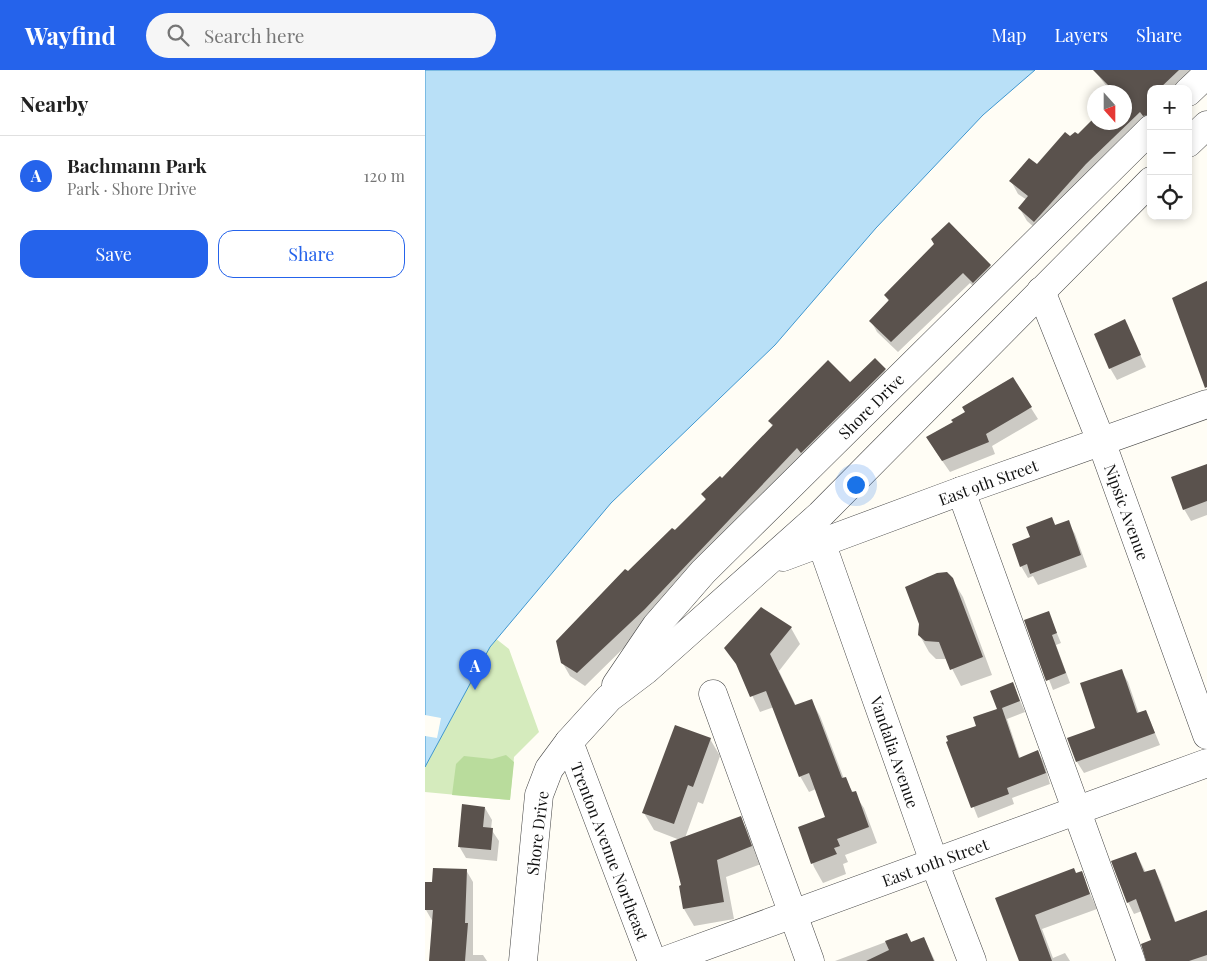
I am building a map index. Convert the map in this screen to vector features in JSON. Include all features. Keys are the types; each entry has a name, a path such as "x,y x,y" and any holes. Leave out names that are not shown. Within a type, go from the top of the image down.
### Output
{"street":[{"path":"1192,88 1207,74"},
{"path":"1192,139 1207,124"},
{"name":"Shore Drive","path":"609,698 623,672 656,626 703,572 1150,130"},
{"name":"Shore Drive","path":"523,961 539,795 549,769 569,742 609,698 646,670 821,515 1147,185"},
{"name":"Nipsic Avenue","path":"1041,291 1101,441 1207,735"},
{"name":"East 9th Street","path":"769,562 961,491 1207,404"},
{"path":"961,491 1131,961"},
{"name":"Vandalia Avenue","path":"821,542 934,862 972,961"},
{"path":"713,694 810,961"},
{"name":"Trenton Avenue Northeast","path":"569,742 652,961"},
{"name":"East 10th Street","path":"664,961 1207,763"}],"green space":[{"path":"425,583 509,649 539,732 514,757 510,800 425,792"},
{"path":"506,755 514,762 510,800 452,795 456,764 464,756 492,759"}],"water":[{"path":"425,70 1035,70 983,115 876,228 775,345 611,503 490,647 425,767"}],"pier":[{"path":"425,715 441,718 437,738 425,736"}],"building":[{"path":"1093,70 1179,70 1163,85 1147,85 1147,115 1143,116 1140,112 1132,120 1132,85 1108,85"},
{"path":"1087,125 1087,130 1121,130 1086,164 1034,222 1018,208 1028,196 1009,181 1029,158 1037,164 1065,132 1070,136 1075,132 1078,134"},
{"path":"949,222 991,265 973,283 963,273 891,342 869,321 889,300 884,295 934,244 931,239"},
{"path":"1207,281 1207,387 1205,388 1172,298"},
{"path":"1125,319 1141,355 1109,369 1094,334"},
{"path":"875,358 886,369 801,453 797,448 645,609 577,673 561,663 556,641 625,569 628,571 672,528 675,530 706,499 701,494 720,476 722,478 773,425 768,421 828,360 850,382"},
{"path":"1013,377 1032,407 986,434 989,442 942,461 926,437 953,422 951,420 965,412 962,407"},
{"path":"1207,464 1207,501 1183,510 1171,477"},
{"path":"1052,517 1055,525 1069,520 1081,555 1030,574 1027,564 1020,567 1012,544 1030,537 1026,527"},
{"path":"947,572 953,578 983,657 950,670 939,642 925,641 918,635 919,624 905,587 937,573"},
{"path":"761,607 792,627 770,654 795,705 812,699 842,778 846,777 852,792 856,791 869,827 837,839 840,846 834,848 837,854 811,864 798,827 825,817 809,773 799,777 766,691 750,697 736,664 724,648"},
{"path":"1049,611 1057,633 1052,635 1066,673 1046,681 1024,620"},
{"path":"1122,669 1137,713 1146,710 1155,733 1076,762 1067,738 1095,728 1080,683"},
{"path":"1013,682 1020,701 1002,708 1019,758 1038,750 1046,773 1007,788 1009,794 971,808 946,742 948,741 946,736 976,726 973,717 997,709 990,691"},
{"path":"675,725 711,738 693,787 688,785 674,824 642,813"},
{"path":"462,804 485,807 483,827 493,828 491,850 458,847"},
{"path":"741,816 752,846 717,860 724,902 683,909 679,886 681,885 670,842"},
{"path":"1136,852 1144,872 1155,869 1175,922 1207,910 1207,955 1189,961 1146,961 1141,944 1151,940 1136,899 1127,903 1111,861"},
{"path":"433,868 467,869 465,923 468,923 465,961 429,961 433,910 425,910 425,882 432,882"},
{"path":"1074,868 1076,873 1082,871 1090,894 1035,915 1052,961 1019,961 995,898"},
{"path":"907,933 911,942 924,937 934,961 866,961 889,950 885,941"}],"place":[{"name":"Bachmann Park","path":"475,690"}]}
